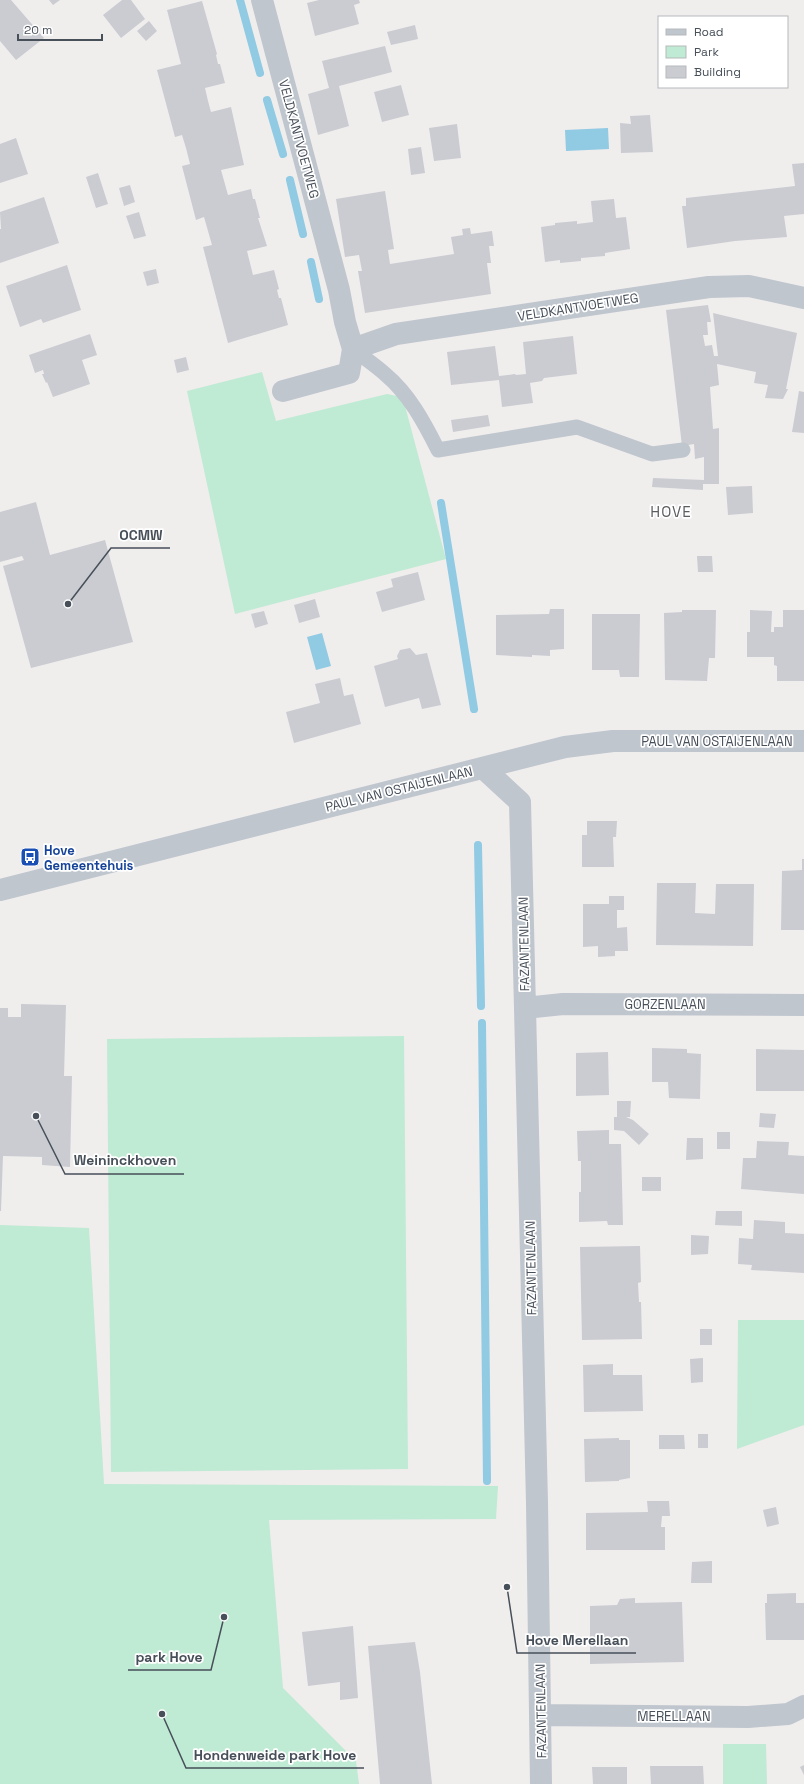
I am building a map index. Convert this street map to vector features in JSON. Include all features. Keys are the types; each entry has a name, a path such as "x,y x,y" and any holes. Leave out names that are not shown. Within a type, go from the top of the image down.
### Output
{"street":[{"name":"VELDKANTVOETWEG","path":"262,0 339,290 345,322 353,349 349,374 283,391"},
{"name":"VELDKANTVOETWEG","path":"353,349 396,334 709,287 749,286 804,298"},
{"name":"PAUL VAN OSTAIJENLAAN","path":"0,890 565,748 613,741 804,741"},
{"name":"FAZANTENLAAN","path":"483,768 520,802 541,1715 541,1784"},
{"name":"GORZENLAAN","path":"525,1008 563,1004 804,1005"},
{"name":"MERELLAAN","path":"541,1715 748,1717 788,1714 804,1706"}],"lane":[{"path":"353,349 385,374 408,398 419,414 438,450 577,427 652,454 683,450"}],"green space":[{"path":"262,372 276,421 387,394 397,396 405,406 446,559 235,614 187,391"},
{"path":"404,1036 408,1469 111,1472 107,1039"},
{"path":"0,1225 89,1228 104,1484 498,1486 496,1519 269,1520 283,1688 356,1761 359,1784 0,1784"},
{"path":"738,1320 804,1320 804,1425 737,1449"},
{"path":"723,1744 766,1744 767,1784 723,1784"}],"water":[{"path":"608,128 609,149 566,151 565,130"},
{"path":"322,633 331,666 316,670 307,637"}],"building":[{"path":"0,0 11,0 44,38 16,60 0,41"},
{"path":"49,0 60,0 53,5"},
{"path":"122,0 131,0 145,19 121,38 103,15"},
{"path":"319,0 359,0 360,3 354,5 359,24 315,36 307,3"},
{"path":"202,1 217,54 218,64 220,64 225,83 205,88 208,101 211,112 231,107 244,165 221,170 228,195 251,189 267,246 247,251 253,275 274,270 279,289 277,290 279,298 281,298 288,325 228,343 203,247 212,245 204,217 196,220 182,166 190,164 186,148 182,135 175,137 157,70 181,64 167,10"},
{"path":"149,21 157,31 146,41 137,31"},
{"path":"415,25 418,39 391,45 387,32"},
{"path":"385,46 392,72 339,86 349,126 318,135 308,94 329,88 322,61"},
{"path":"401,85 409,115 382,122 374,92"},
{"path":"650,115 653,152 621,153 620,123 631,124 630,116"},
{"path":"457,124 461,158 434,161 429,128"},
{"path":"16,138 28,174 0,183 0,144"},
{"path":"421,147 425,173 411,175 408,149"},
{"path":"804,163 804,214 784,216 787,237 735,241 687,248 682,206 686,206 686,198 795,186 792,164"},
{"path":"98,173 108,204 96,208 86,177"},
{"path":"130,185 135,202 124,206 119,188"},
{"path":"385,191 394,249 388,250 390,264 454,254 451,237 463,235 462,229 470,228 471,234 492,231 494,246 489,246 491,263 487,263 491,294 365,313 358,271 362,271 359,255 345,257 336,199"},
{"path":"44,197 59,243 0,263 0,212"},
{"path":"614,199 616,218 626,217 630,249 605,253 605,256 581,258 581,261 560,263 560,260 545,262 541,227 555,225 555,223 577,221 577,224 593,222 591,201"},
{"path":"139,212 146,236 134,239 126,216"},
{"path":"67,265 81,310 43,323 41,319 20,327 6,286"},
{"path":"156,269 159,283 147,286 143,272"},
{"path":"708,305 711,322 707,322 708,335 703,335 705,346 712,345 714,356 718,356 713,313 797,333 786,389 788,389 783,399 765,398 768,385 754,383 756,372 717,364 719,385 710,387 713,429 719,428 719,484 703,484 703,490 652,487 653,478 704,480 704,457 695,459 694,444 682,446 666,310"},
{"path":"90,334 97,355 82,360 90,384 53,397 42,374 44,374 43,370 35,373 29,355"},
{"path":"573,336 577,374 544,378 542,381 530,383 533,403 502,407 499,380 451,385 447,352 495,346 499,376 526,374 523,342"},
{"path":"186,357 189,370 177,373 174,360"},
{"path":"799,391 804,392 804,433 792,432"},
{"path":"488,415 490,426 453,432 451,420"},
{"path":"752,486 753,513 728,515 726,487"},
{"path":"36,502 50,555 105,540 133,642 31,668 3,566 24,560 22,556 0,562 0,512"},
{"path":"697,556 712,556 713,572 698,572"},
{"path":"418,572 425,600 382,612 376,592 393,587 391,579"},
{"path":"315,599 320,617 299,623 294,605"},
{"path":"550,609 564,609 564,649 550,650 550,656 532,655 532,657 496,655 496,615 549,614"},
{"path":"682,610 716,610 715,658 709,658 707,681 665,680 664,613 682,612"},
{"path":"750,610 772,611 771,632 774,632 774,627 783,627 783,610 804,610 804,681 777,681 777,666 774,665 774,657 747,657 747,632 750,632"},
{"path":"264,611 268,624 255,628 251,614"},
{"path":"592,614 640,614 639,677 620,677 619,670 592,670"},
{"path":"410,648 416,655 427,653 441,705 422,709 419,698 385,707 374,666 398,659 397,656 400,650"},
{"path":"340,678 344,696 353,694 361,724 294,743 286,712 320,703 315,684"},
{"path":"587,821 617,821 616,837 613,837 614,867 582,867 582,835 587,835"},
{"path":"802,859 804,859 804,930 781,930 782,871 802,870"},
{"path":"657,883 696,883 695,913 715,914 716,884 754,884 753,946 656,945"},
{"path":"609,896 624,896 624,910 617,910 617,928 627,927 628,951 615,951 615,956 598,957 598,946 583,947 583,904 609,904"},
{"path":"21,1004 66,1005 64,1076 72,1076 70,1167 42,1165 42,1157 3,1156 0,1211 0,1008 8,1008 8,1017 21,1017"},
{"path":"652,1048 687,1049 687,1053 701,1054 700,1099 669,1098 668,1082 652,1082"},
{"path":"756,1049 804,1050 804,1091 756,1091"},
{"path":"608,1052 609,1095 576,1096 576,1053"},
{"path":"617,1101 631,1101 630,1117 626,1117 633,1120 649,1134 639,1145 624,1131 614,1130 614,1117 617,1117"},
{"path":"760,1113 776,1114 774,1128 759,1127"},
{"path":"609,1130 609,1144 621,1144 623,1225 608,1225 607,1221 579,1222 581,1161 578,1161 577,1131"},
{"path":"717,1132 730,1132 730,1149 717,1149"},
{"path":"687,1138 703,1138 703,1159 686,1160"},
{"path":"757,1141 789,1142 788,1155 804,1156 804,1194 741,1189 743,1158 756,1158"},
{"path":"642,1177 661,1177 661,1191 642,1191"},
{"path":"716,1211 742,1211 742,1226 715,1225"},
{"path":"754,1220 785,1222 785,1233 804,1234 804,1273 751,1270 752,1265 738,1264 739,1238 753,1239"},
{"path":"691,1235 709,1236 708,1254 691,1255"},
{"path":"640,1246 641,1282 638,1283 639,1302 641,1302 642,1339 582,1340 580,1247"},
{"path":"700,1329 712,1329 712,1345 700,1345"},
{"path":"703,1358 703,1382 691,1383 690,1359"},
{"path":"613,1364 613,1375 642,1375 643,1411 584,1412 583,1365"},
{"path":"698,1434 708,1434 708,1448 698,1448"},
{"path":"659,1435 684,1435 685,1449 659,1449"},
{"path":"619,1438 619,1440 630,1440 630,1478 619,1481 585,1482 584,1439"},
{"path":"647,1501 669,1501 670,1516 662,1516 661,1527 665,1527 665,1550 586,1550 586,1513 648,1512"},
{"path":"776,1507 779,1524 767,1527 763,1510"},
{"path":"712,1561 712,1583 691,1583 692,1562"},
{"path":"796,1593 796,1603 804,1603 804,1640 766,1640 765,1603 767,1603 767,1594"},
{"path":"635,1598 635,1603 682,1602 684,1662 590,1664 590,1606 617,1605 620,1599"},
{"path":"353,1626 358,1698 340,1700 340,1682 308,1686 302,1632"},
{"path":"415,1642 420,1672 432,1784 380,1784 368,1646"},
{"path":"804,1765 804,1775 800,1767"},
{"path":"650,1766 703,1766 704,1784 651,1784"},
{"path":"592,1767 627,1767 627,1784 593,1784"}],"waterway":[{"path":"240,0 260,73"},
{"path":"267,100 283,154"},
{"path":"290,180 303,234"},
{"path":"311,262 319,299"},
{"path":"441,503 474,709"},
{"path":"478,845 481,1006"},
{"path":"482,1023 487,1481"}],"place":[{"name":"OCMW","path":"68,604"},
{"name":"Hove Gemeentehuis","path":"30,857"},
{"name":"Weininckhoven","path":"36,1116"},
{"name":"Hove Merellaan","path":"507,1587"},
{"name":"park Hove","path":"224,1617"},
{"name":"Hondenweide park Hove","path":"162,1714"}],"district":[{"name":"HOVE","path":"671,511"}]}
